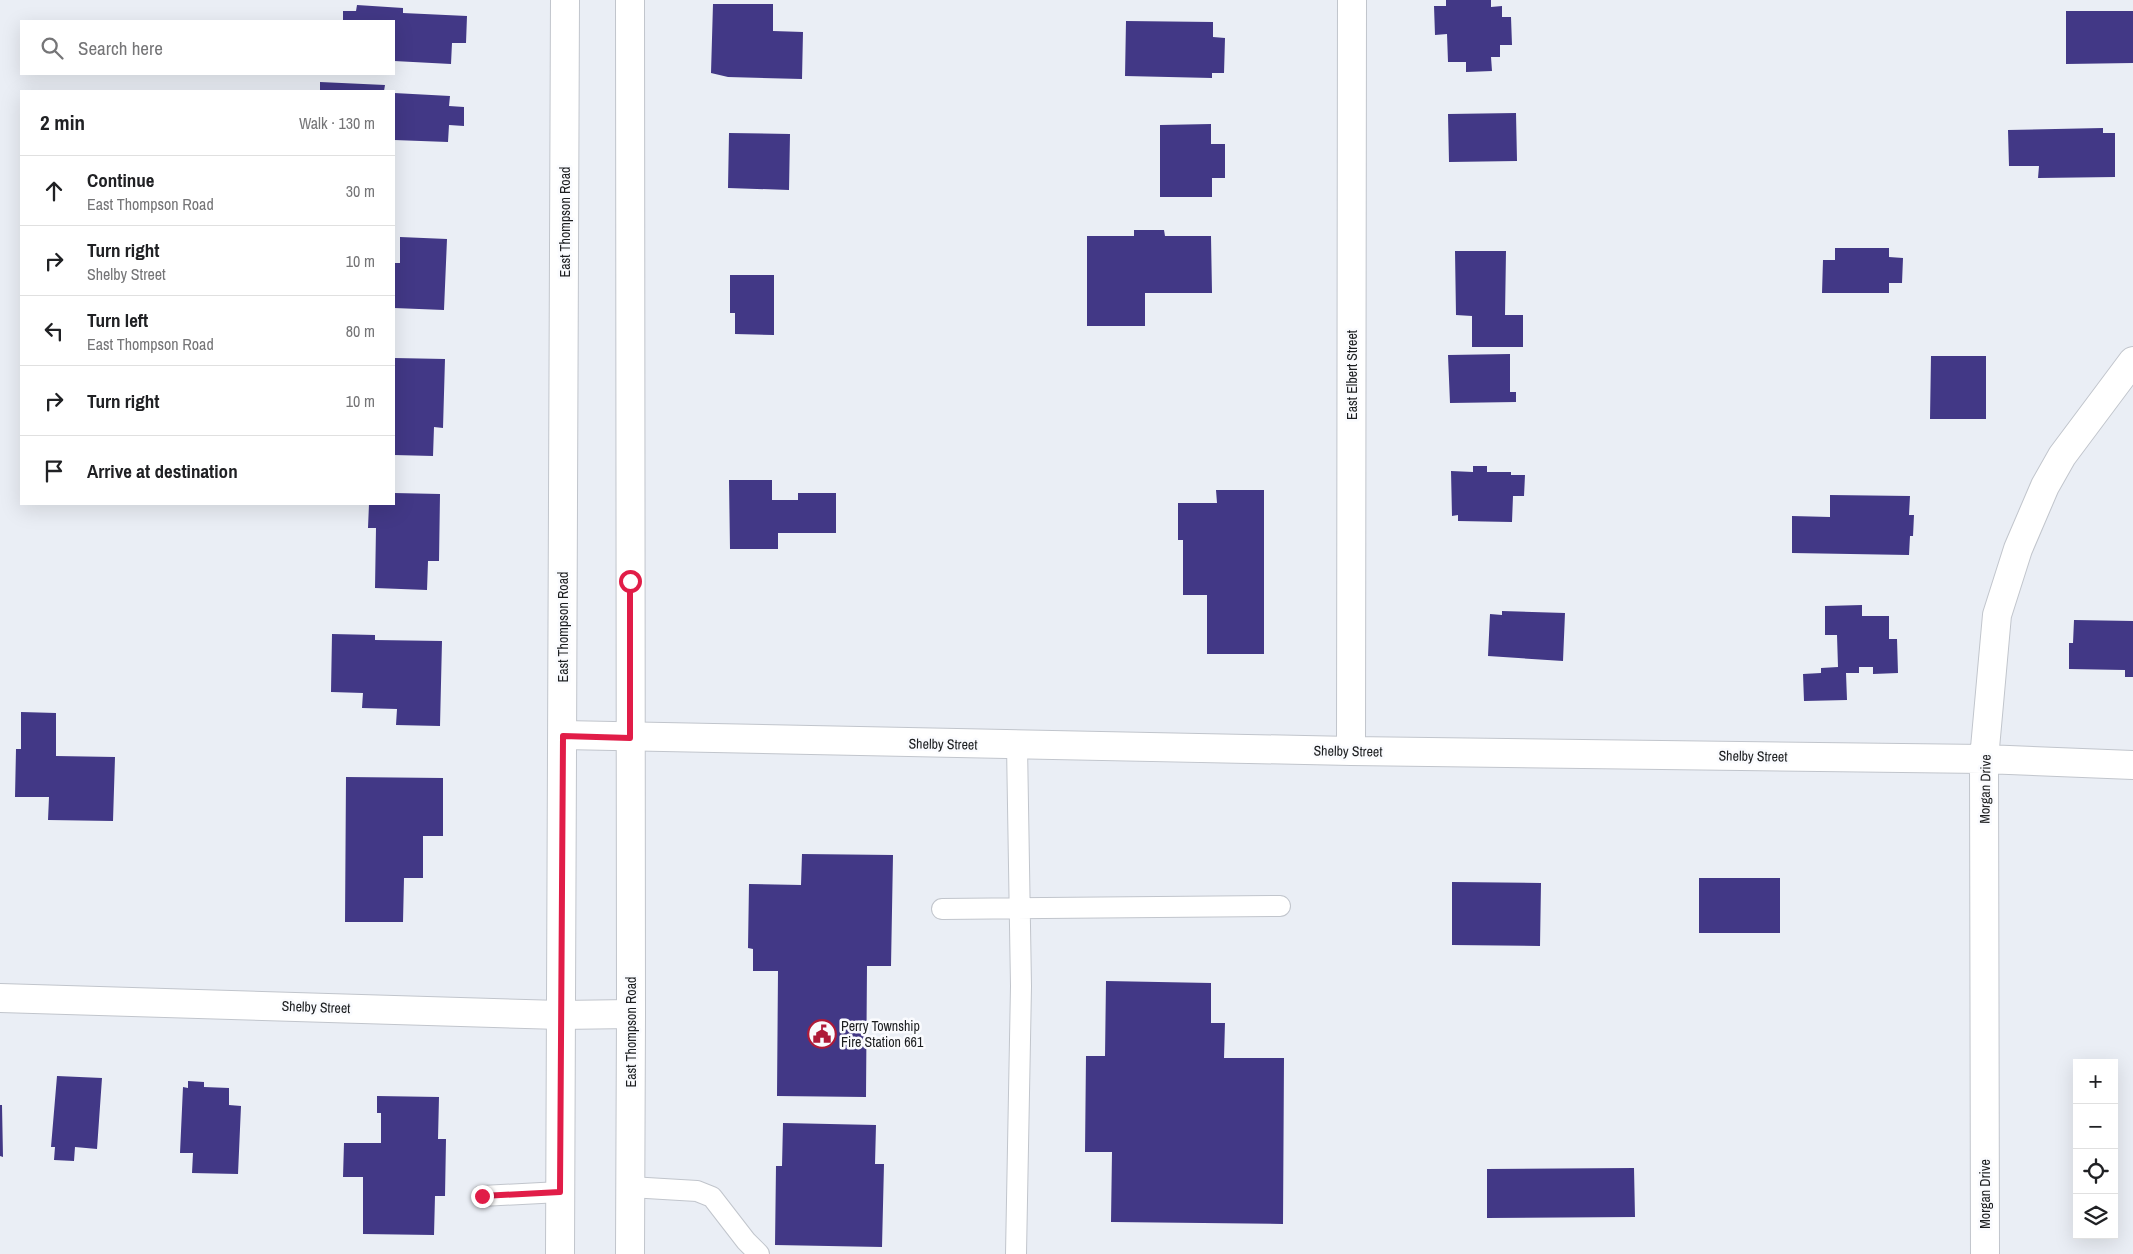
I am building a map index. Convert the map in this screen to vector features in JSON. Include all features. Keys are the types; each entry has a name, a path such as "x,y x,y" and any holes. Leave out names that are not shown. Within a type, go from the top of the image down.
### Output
{"street":[{"name":"East Thompson Road","path":"560,1254 564,0"},
{"name":"East Thompson Road","path":"630,0 632,1014 630,1254"},
{"name":"East Elbert Street","path":"1351,751 1352,0"},
{"name":"Morgan Drive","path":"1985,1254 1984,759 1997,616 2018,549 2045,486 2062,456 2133,361"},
{"name":"Shelby Street","path":"563,736 1351,751 1984,759 2133,765"},
{"name":"Shelby Street","path":"0,998 560,1015 632,1014"}],"lane":[{"path":"1016,1254 1021,986 1017,745"},
{"path":"942,910 1280,906"},
{"path":"630,1187 697,1191 712,1197 746,1241 759,1254"},
{"path":"482,1196 560,1192"}],"building":[{"path":"1446,0 1491,0 1491,7 1502,6 1502,17 1511,17 1512,45 1500,45 1500,57 1491,57 1492,71 1466,72 1466,62 1448,62 1447,34 1435,35 1434,6 1446,6"},
{"path":"713,4 773,4 773,31 803,32 802,79 728,77 711,73"},
{"path":"357,5 403,8 403,13 467,16 466,43 452,43 451,64 395,61 395,20 343,20 343,11 356,11"},
{"path":"2066,11 2133,11 2133,63 2066,64"},
{"path":"1126,21 1213,22 1213,37 1225,38 1224,73 1212,73 1212,78 1125,76"},
{"path":"320,82 385,85 384,90 320,90"},
{"path":"395,93 450,96 449,106 464,107 464,126 449,125 448,142 395,140"},
{"path":"1516,113 1517,161 1449,162 1448,114"},
{"path":"1211,124 1211,144 1225,144 1225,178 1212,178 1212,197 1160,197 1160,125"},
{"path":"2103,128 2103,133 2115,133 2115,177 2038,178 2039,166 2009,166 2008,130"},
{"path":"729,133 790,134 789,190 728,188"},
{"path":"1134,230 1164,230 1165,236 1211,236 1212,293 1145,293 1145,326 1087,326 1087,236 1134,236"},
{"path":"400,237 447,239 444,310 395,308 395,263 400,263"},
{"path":"1835,248 1889,248 1889,257 1903,258 1902,283 1889,283 1889,293 1822,293 1823,260 1835,260"},
{"path":"1455,251 1506,251 1505,315 1523,315 1523,347 1472,347 1472,316 1456,315"},
{"path":"730,275 774,275 774,335 735,334 735,313 730,313"},
{"path":"1510,354 1510,392 1516,392 1516,402 1450,403 1448,355"},
{"path":"1931,356 1986,356 1986,419 1930,419"},
{"path":"395,358 445,359 443,428 434,427 433,456 395,455"},
{"path":"1473,466 1487,466 1487,472 1511,472 1511,475 1525,475 1524,496 1513,496 1512,522 1458,521 1458,515 1452,516 1451,471 1473,472"},
{"path":"729,480 772,480 772,500 798,500 798,493 836,493 836,533 778,533 778,549 730,549"},
{"path":"1216,490 1264,490 1264,654 1207,654 1207,595 1183,595 1183,540 1178,540 1178,503 1217,503"},
{"path":"395,493 440,494 439,561 428,561 427,590 375,588 376,528 368,528 369,505 395,505"},
{"path":"1830,495 1910,496 1909,515 1914,515 1913,536 1910,536 1909,555 1792,553 1792,516 1830,517"},
{"path":"1862,605 1862,616 1889,616 1889,639 1897,639 1898,673 1873,674 1873,667 1859,667 1859,673 1846,673 1847,700 1804,701 1803,674 1821,673 1821,668 1838,667 1837,635 1825,635 1825,606"},
{"path":"1502,611 1565,613 1563,661 1488,656 1490,614 1502,615"},
{"path":"2074,620 2133,621 2133,677 2125,677 2125,670 2069,669 2069,643 2073,643"},
{"path":"332,634 375,635 375,640 442,641 440,726 396,725 397,709 362,708 363,693 331,692"},
{"path":"21,712 56,713 56,756 115,757 113,821 48,820 49,797 15,797 16,749 21,749"},
{"path":"346,777 443,778 443,836 423,836 423,878 404,878 403,922 345,922"},
{"name":"Perry Township Fire Station 661","path":"802,854 893,855 891,966 867,966 866,1097 777,1096 778,971 753,971 753,949 748,948 749,884 801,885"},
{"path":"1699,878 1780,878 1780,933 1699,933"},
{"path":"1452,882 1541,883 1540,946 1452,945"},
{"path":"1106,981 1211,983 1211,1023 1225,1023 1224,1058 1284,1058 1283,1224 1111,1222 1112,1152 1085,1152 1086,1056 1105,1056"},
{"path":"57,1076 102,1078 97,1149 75,1147 74,1161 54,1160 55,1147 51,1147"},
{"path":"188,1081 204,1082 204,1087 229,1088 229,1105 241,1106 238,1174 192,1173 193,1153 180,1153 183,1087 188,1088"},
{"path":"377,1096 439,1097 438,1139 446,1139 445,1196 435,1196 434,1235 363,1234 363,1177 343,1177 344,1143 381,1143 381,1113 377,1113"},
{"path":"0,1105 2,1105 3,1157 0,1156"},
{"path":"783,1123 876,1125 875,1164 884,1164 882,1247 775,1245 776,1166 782,1166"},
{"path":"1634,1168 1635,1217 1487,1218 1487,1169"}],"place":[{"name":"Perry Township Fire Station 661","path":"822,1034"}],"route":[{"path":"482,1196 560,1192 563,736 630,738 630,581"}]}
